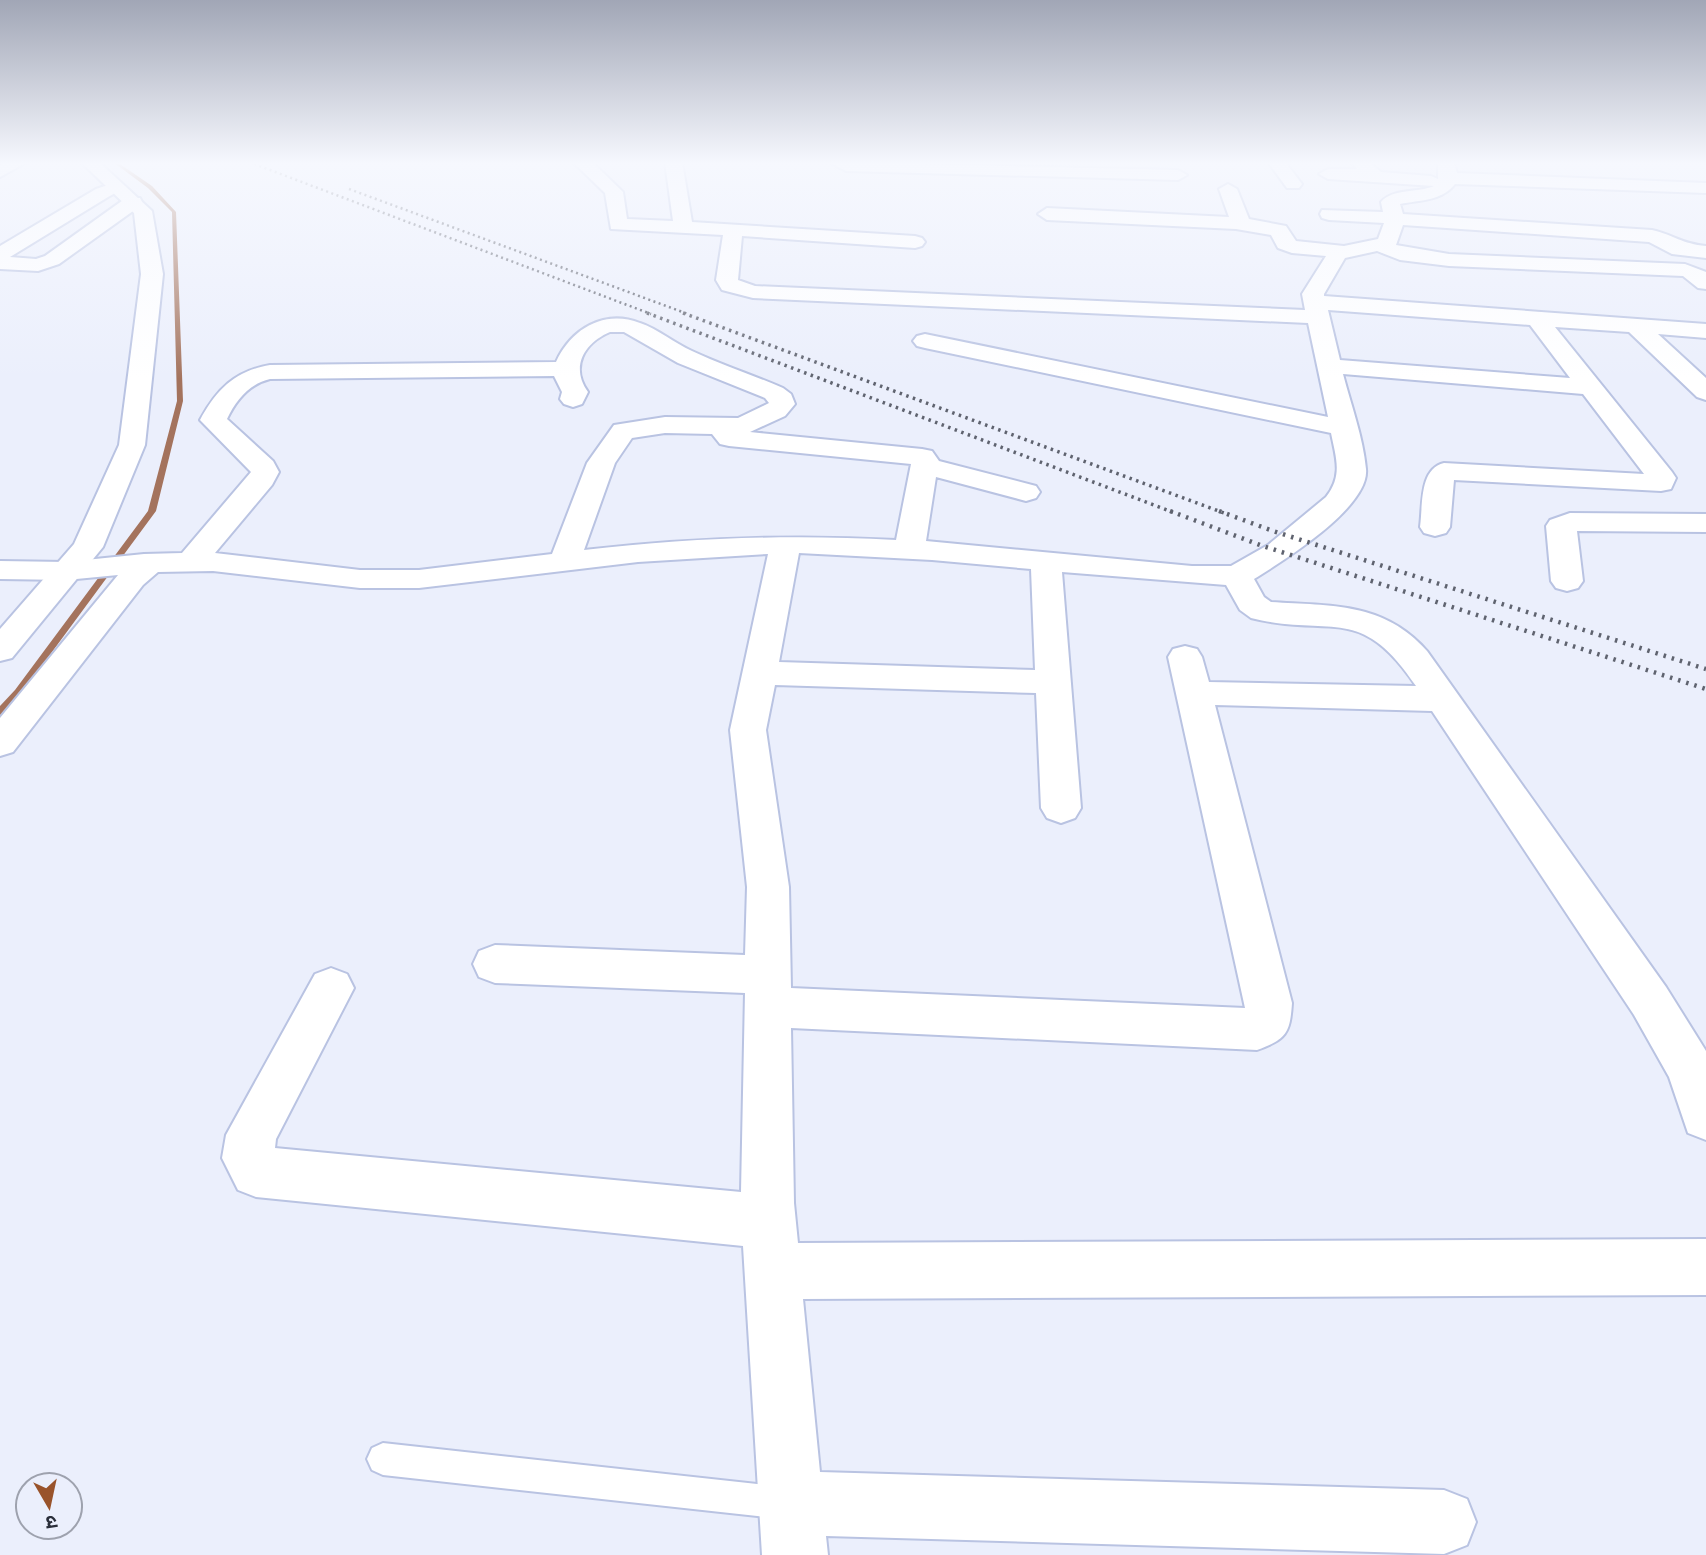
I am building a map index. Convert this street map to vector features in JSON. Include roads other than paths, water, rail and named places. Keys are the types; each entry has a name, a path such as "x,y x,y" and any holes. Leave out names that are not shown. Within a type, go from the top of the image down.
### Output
{"street":[{"path":"2,262 42,235"},
{"path":"2,262 38,265 52,260 80,235"},
{"path":"0,650 80,569 132,445 152,274 147,235"},
{"path":"732,235 727,280 730,285 760,293 1316,309 1536,318 1706,331"},
{"path":"796,235 885,241 913,251 918,235"},
{"path":"1282,235 1288,246 1340,251 1379,245 1390,240 1391,235"},
{"path":"1630,235 1652,236 1679,250 1706,252"},
{"path":"863,298 885,241"},
{"path":"1379,245 1399,254 1449,260 1685,270 1695,274 1706,284"},
{"path":"0,570 80,569 191,562 386,580 454,576 650,552 785,544 909,550 1192,575 1237,576 1295,538 1336,503 1347,489 1353,471 1316,309 1315,290 1340,251"},
{"path":"1603,292 1633,325 1706,392"},
{"path":"1435,527 1441,474 1444,471 1661,482 1662,478 1536,318"},
{"path":"573,399 575,392 567,381 566,369 570,356 595,328 621,325 634,328 658,344 774,393 782,399 776,411 725,434 737,440 917,455 925,461 909,550"},
{"path":"925,341 1344,428"},
{"path":"1330,366 1590,387"},
{"path":"191,562 262,480 265,472 263,467 213,420 234,386 247,377 270,372 566,369"},
{"path":"565,562 601,463 623,431 691,424 741,426"},
{"path":"924,466 1026,492"},
{"path":"1567,581 1561,526 1570,522 1706,523"},
{"path":"785,544 748,730 768,887 770,1247 793,1529 1444,1521"},
{"path":"1046,561 1061,808"},
{"path":"0,743 132,578 147,563"},
{"path":"1237,576 1251,603 1263,611 1377,626 1397,639 1415,659 1679,1046 1703,1099 1706,1116"},
{"path":"759,673 1054,682"},
{"path":"495,964 768,991 1256,1029 1266,1023 1269,1003 1189,675 1442,699"},
{"path":"331,988 251,1135 247,1158 256,1172 770,1247 1706,1267"}],"lane":[{"path":"383,1460 793,1529"}],"waterway":[{"path":"0,712 18,692 152,511 180,401 175,235"}],"railway":[{"path":"441,235 651,314"},
{"path":"473,235 688,314"},
{"path":"647,313 1175,513"},
{"path":"683,313 1224,513"},
{"path":"1170,511 1260,545 1706,689"},
{"path":"1219,511 1273,531 1706,669"}]}
